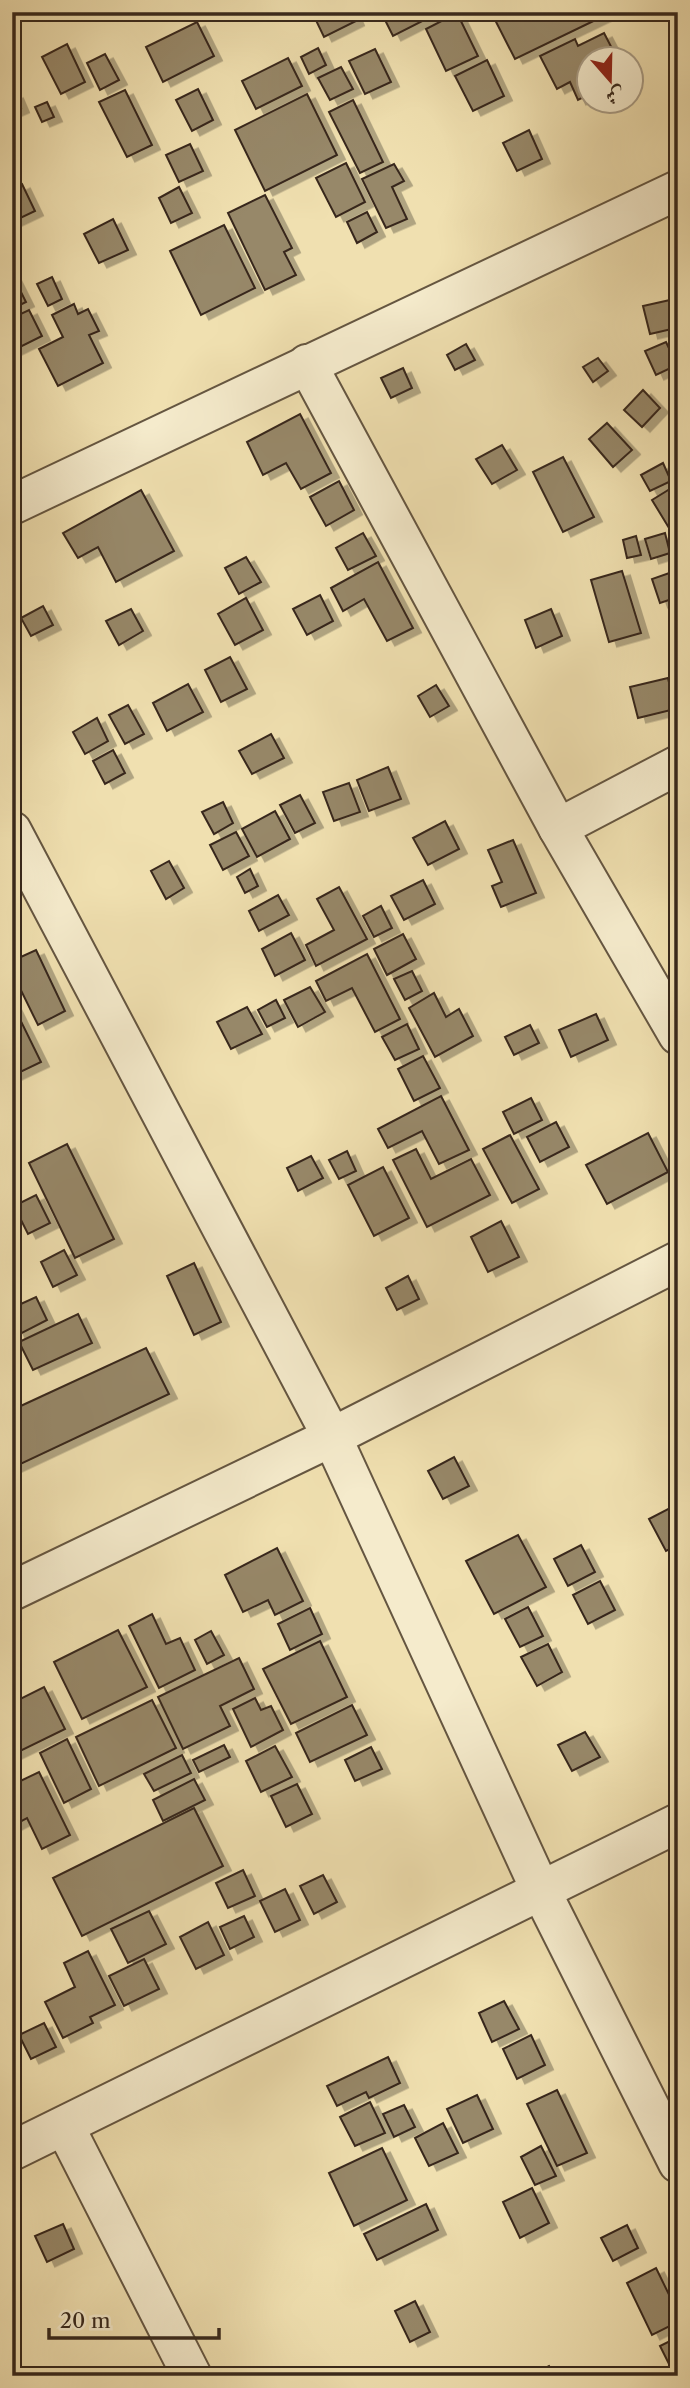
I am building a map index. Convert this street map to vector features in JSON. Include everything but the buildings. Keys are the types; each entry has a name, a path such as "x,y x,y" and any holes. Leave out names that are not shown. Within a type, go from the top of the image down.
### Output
{"street":[{"path":"12,505 678,190"},
{"path":"307,364 558,828 678,1035"},
{"path":"558,828 678,765"},
{"path":"12,831 332,1437 540,1889 678,2163"},
{"path":"12,1591 332,1437 678,1261"},
{"path":"12,2151 678,1823"},
{"path":"65,2127 192,2376"}]}
